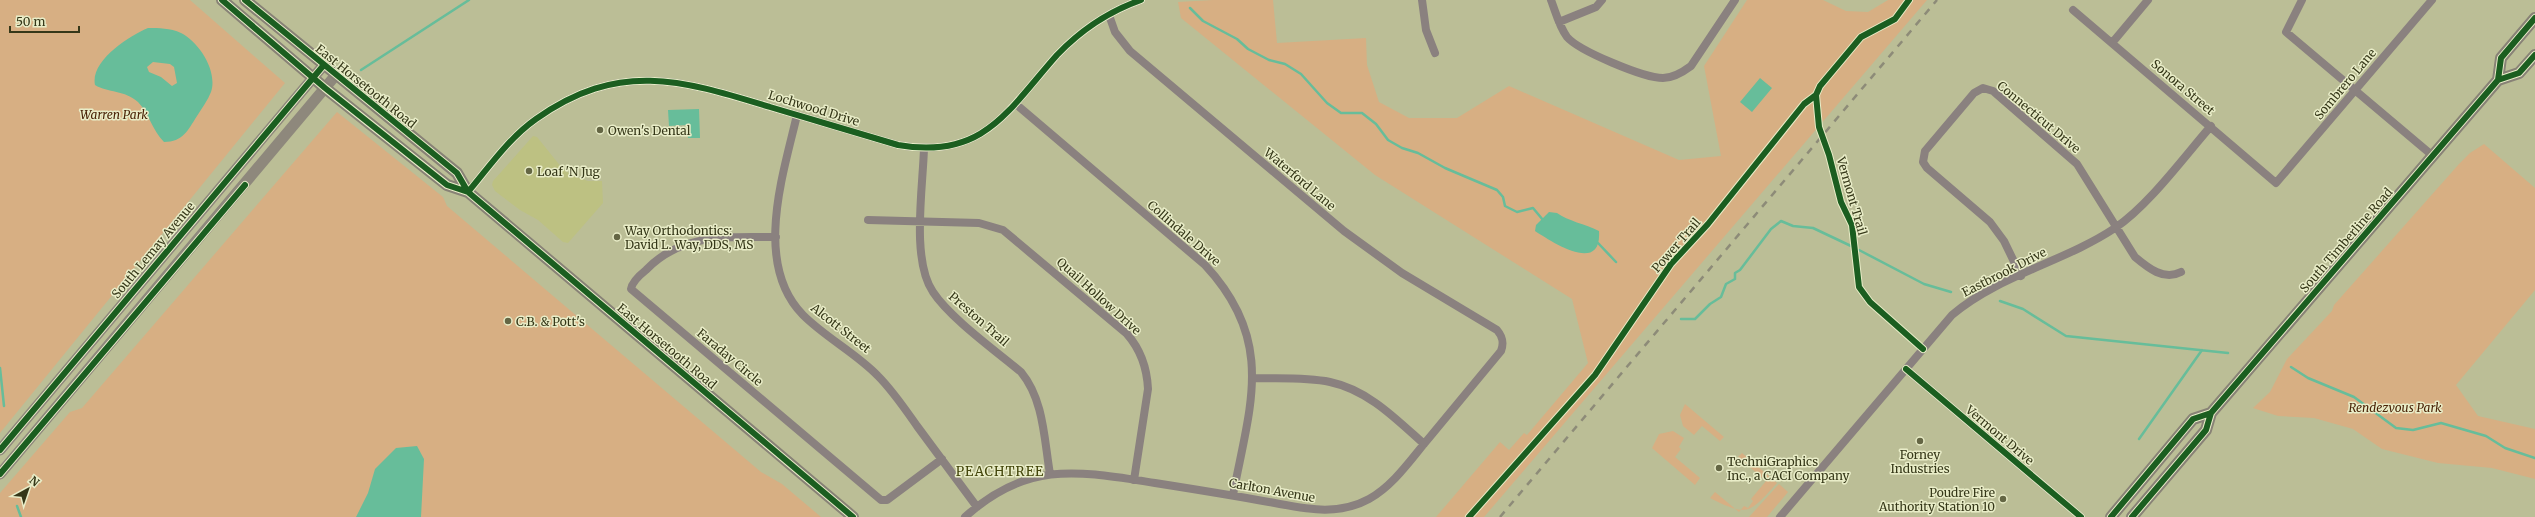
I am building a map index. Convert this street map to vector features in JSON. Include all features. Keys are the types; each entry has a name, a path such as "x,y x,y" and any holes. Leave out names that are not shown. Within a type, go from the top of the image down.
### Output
{"main road":[{"name":"East Horsetooth Road","path":"222,0 314,77 325,88 447,185 468,192"},
{"name":"East Horsetooth Road","path":"245,0 335,76 456,173 468,192 853,517"},
{"path":"2535,18 2501,58 2498,80 2519,73 2535,56"},
{"name":"South Lemay Avenue","path":"0,450 323,66"},
{"path":"0,474 335,76"},
{"name":"South Timberline Road","path":"2132,517 2206,430 2211,413 2498,80"},
{"name":"South Timberline Road","path":"2111,517 2194,419 2211,413"}],"street":[{"name":"Lochwood Drive","path":"468,192 507,146 535,120 570,98 616,84 654,79 681,82 898,145 924,148 955,144 982,134 1004,118 1017,105 1063,50 1086,30 1109,15 1141,0"},
{"path":"1422,0 1426,30 1435,53"},
{"path":"1552,0 1559,22 1568,37 1582,50 1645,75 1665,78 1680,73 1691,66 1735,0"},
{"path":"1559,22 1596,7 1602,0"},
{"path":"2112,43 2148,0"},
{"path":"2302,0 2286,32 2433,156"},
{"name":"Sombrero Lane","path":"2276,183 2432,0"},
{"name":"Sonora Street","path":"2073,10 2211,126 2276,183"},
{"name":"Waterford Lane","path":"1109,15 1115,32 1130,51 1344,232 1402,273 1501,334"},
{"name":"Connecticut Drive","path":"2021,276 2004,241 1990,222 1927,168 1924,162 1925,151 1974,94 1983,88 1993,91 2077,164 2128,248 2146,266 2164,275 2181,272"},
{"name":"Collindale Drive","path":"1017,105 1205,265 1229,294 1246,331 1253,378 1233,495"},
{"name":"Alcott Street","path":"798,115 782,180 775,251 778,269 787,293 796,306 817,326 864,362 879,376 977,506"},
{"name":"Eastbrook Drive","path":"1780,517 1952,315 1964,305 2116,227 2139,208 2211,126"},
{"name":"Preston Trail","path":"924,148 920,256 922,270 932,292 945,307 1021,372 1034,390 1038,401 1050,474"},
{"name":"Quail Hollow Drive","path":"868,220 979,223 1003,230 1134,342 1146,365 1148,389 1134,480"},
{"name":"Faraday Circle","path":"776,237 718,238 689,242 659,258 640,275 631,289 881,500 887,500 942,459"},
{"name":"Carlton Avenue","path":"965,517 977,506 1015,484 1050,474 1091,473 1233,495 1319,511 1353,506 1368,500 1391,483 1501,351 1503,340 1501,334"},
{"name":"Vermont Drive","path":"1906,369 2081,517"},
{"path":"1253,378 1316,380 1343,386 1377,404 1424,444"}],"shaded area":[{"path":"148,28 169,29 177,31 188,37 200,50 212,75 210,95 188,130 176,140 164,142 156,132 142,106 133,98 122,93 100,88 95,85 95,76 98,67 112,50","holes":["153,62 170,64 174,67 177,83 172,86 161,77 149,72 147,67"]},
{"path":"1760,78 1772,88 1752,112 1740,102"},
{"path":"699,109 700,138 688,138 687,125 669,126 668,110"},
{"path":"533,136 537,137 562,168 573,176 588,181 602,181 603,203 568,243 563,242 538,220 520,210 495,191 492,185 493,181"},
{"path":"1549,212 1557,213 1599,231 1598,244 1593,251 1585,253 1574,252 1535,231 1536,225"},
{"path":"417,446 424,459 421,517 356,517 368,493 375,469 396,448"}],"green space":[{"name":"Warren Park","path":"0,0 190,0 285,83 0,433"},
{"path":"1213,0 1273,0 1277,43 1366,38 1367,65 1379,102 1409,118 1457,118 1509,86 1679,160 1721,156 1704,66 1747,0 1823,0 1846,11 1868,12 1888,0 1927,0 1484,517 1436,517 1500,442 1509,450 1524,433 1527,435 1588,363 1572,299 1375,175 1181,18 1178,2"},
{"path":"337,112 443,197 447,206 761,472 782,484 821,517 0,517 0,493 70,412 82,408"},
{"name":"Rendezvous Park","path":"2484,144 2535,188 2535,290 2456,385 2478,416 2535,429 2535,479 2492,468 2438,463 2382,449 2353,429 2314,418 2278,416 2253,408 2270,392 2287,359 2332,311 2334,305 2459,164 2470,153"},
{"path":"1685,404 1724,437 1720,441 1702,426 1694,435 1683,426 1680,415"},
{"path":"1673,431 1684,438 1679,447 1681,449 1675,457 1700,478 1695,485 1652,448 1659,434"},
{"path":"1742,453 1777,483 1754,506 1747,509 1741,510 1744,506 1748,508 1753,501 1751,499 1766,481 1738,457"},
{"path":"1779,484 1788,492 1767,517 1749,517"},
{"path":"1715,492 1735,509 1723,504 1710,498"}],"waterway":[{"path":"361,70 469,0"},
{"path":"1190,8 1203,21 1237,39 1248,49 1269,60 1285,64 1301,74 1327,103 1341,113 1362,113 1376,124 1388,140 1402,148 1418,153 1445,168 1497,190 1503,197 1505,206 1517,212 1533,208 1543,220"},
{"path":"1681,319 1695,319 1710,304 1721,297 1726,284 1735,279 1735,273 1740,270 1771,229 1781,221 1793,226 1813,228 1851,246"},
{"path":"1598,243 1616,262"},
{"path":"1859,250 1924,284 1951,292"},
{"path":"2000,301 2023,309 2066,336 2228,353"},
{"path":"2139,439 2202,350"},
{"path":"2291,367 2308,378 2354,397 2396,428 2413,430 2441,423 2486,436 2505,448 2535,458"},
{"path":"0,368 4,406"},
{"path":"17,506 21,517"}],"railway":[{"path":"1500,517 1937,0"}],"cycle path":[{"path":"222,0 325,88 447,185 468,192"},
{"path":"245,0 457,173 468,192 853,517"},
{"path":"468,192 508,144 536,119 566,100 595,88 623,82 651,81 679,83 708,89 898,145 928,148 952,145 973,138 1008,112 1057,55 1075,38 1107,16 1141,0"},
{"name":"Power Trail","path":"1469,517 1595,375 1671,264 1708,224 1804,104 1816,95 1820,86 1861,37 1895,19 1909,0"},
{"path":"2498,80 2501,58 2535,18"},
{"path":"2132,517 2206,430 2211,413 2498,80 2519,73 2535,55"},
{"path":"0,450 323,66"},
{"name":"Vermont Trail","path":"1816,95 1819,127 1829,155 1841,202 1852,225 1859,287 1870,302 1923,349"},
{"path":"0,474 245,185"},
{"path":"1906,369 2081,517"},
{"path":"2111,517 2193,419 2211,413"}],"place":[{"name":"Owen's Dental","path":"600,130"},
{"name":"Loaf 'N Jug","path":"529,171"},
{"name":"Way Orthodontics: David L. Way, DDS, MS","path":"617,237"},
{"name":"C.B. & Pott's","path":"508,321"},
{"name":"Forney Industries","path":"1920,441"},
{"name":"TechniGraphics Inc., a CACI Company","path":"1719,468"},
{"name":"Poudre Fire Authority Station 10","path":"2003,499"}],"district":[{"name":"PEACHTREE","path":"1000,471"}]}
